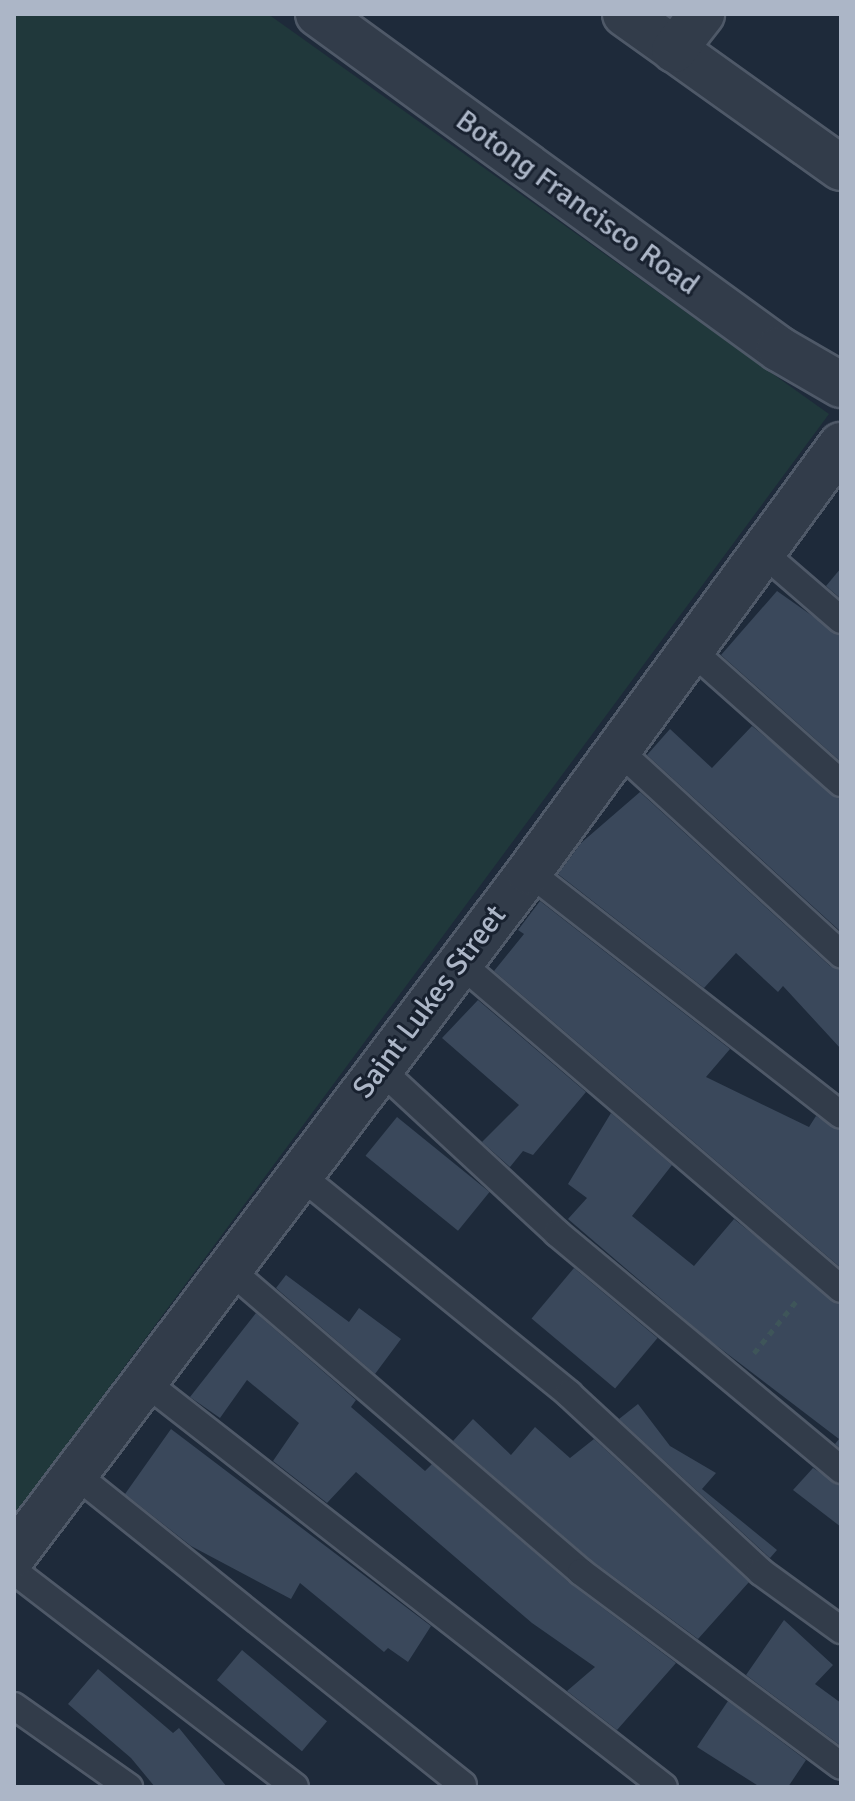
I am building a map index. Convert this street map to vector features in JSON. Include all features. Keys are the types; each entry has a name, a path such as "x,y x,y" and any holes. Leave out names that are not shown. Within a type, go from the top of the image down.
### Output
{"street":[{"name":"Botong Francisco Road","path":"318,14 779,349 841,385"},
{"path":"625,14 841,168"},
{"path":"674,50 702,14"},
{"name":"Saint Lukes Street","path":"14,1555 529,872 841,445"}],"lane":[{"path":"761,551 841,620"},
{"path":"690,649 841,783"},
{"path":"617,749 841,954"},
{"path":"529,872 841,1115"},
{"path":"459,962 841,1289"},
{"path":"379,1068 557,1233 841,1470"},
{"path":"300,1175 569,1394 761,1572 841,1630"},
{"path":"229,1269 581,1572 841,1766"},
{"path":"145,1382 664,1787"},
{"path":"75,1474 463,1785"},
{"path":"14,1571 295,1787"},
{"path":"14,1706 129,1787"}],"path":[{"path":"731,1380 820,1272"}],"green space":[{"path":"14,14 268,14 829,414 14,1516"}],"building":[{"path":"841,568 841,599 826,586"},
{"path":"777,591 841,636 841,762 721,655"},
{"path":"752,726 841,799 841,932 647,755 670,729 712,768"},
{"path":"640,792 830,966 841,970 841,1049 783,986 778,992 736,953 704,988 558,874 581,843"},
{"path":"540,901 730,1049 706,1077 809,1127 816,1116 841,1131 841,1268 494,971 524,934 518,930"},
{"path":"478,1000 586,1092 533,1155 523,1151 510,1167 482,1142 519,1105 442,1038"},
{"path":"611,1113 672,1165 632,1216 694,1266 734,1219 841,1305 841,1449 835,1444 839,1439 708,1339 568,1219 587,1198 568,1184"},
{"path":"397,1117 489,1192 458,1231 366,1156"},
{"path":"574,1268 657,1338 615,1389 532,1319"},
{"path":"286,1275 349,1322 359,1308 401,1339 375,1374 276,1288"},
{"path":"256,1313 356,1400 351,1407 425,1471 432,1464 571,1584 676,1663 617,1730 567,1691 595,1667 532,1623 356,1472 327,1503 273,1461 299,1423 247,1380 220,1418 190,1397"},
{"path":"638,1404 670,1446 716,1473 702,1489 777,1550 770,1558 619,1419"},
{"path":"473,1419 511,1455 535,1427 570,1458 594,1439 749,1582 698,1639 591,1560 453,1441"},
{"path":"171,1429 431,1626 408,1662 388,1648 384,1652 300,1583 291,1599 191,1546 125,1494"},
{"path":"813,1468 841,1486 841,1527 793,1490"},
{"path":"784,1620 833,1665 815,1684 841,1703 841,1746 746,1675"},
{"path":"242,1650 327,1721 302,1751 217,1680"},
{"path":"98,1669 173,1733 179,1728 227,1787 155,1787 131,1758 68,1704"},
{"path":"728,1701 806,1760 788,1787 760,1787 697,1747"}]}
